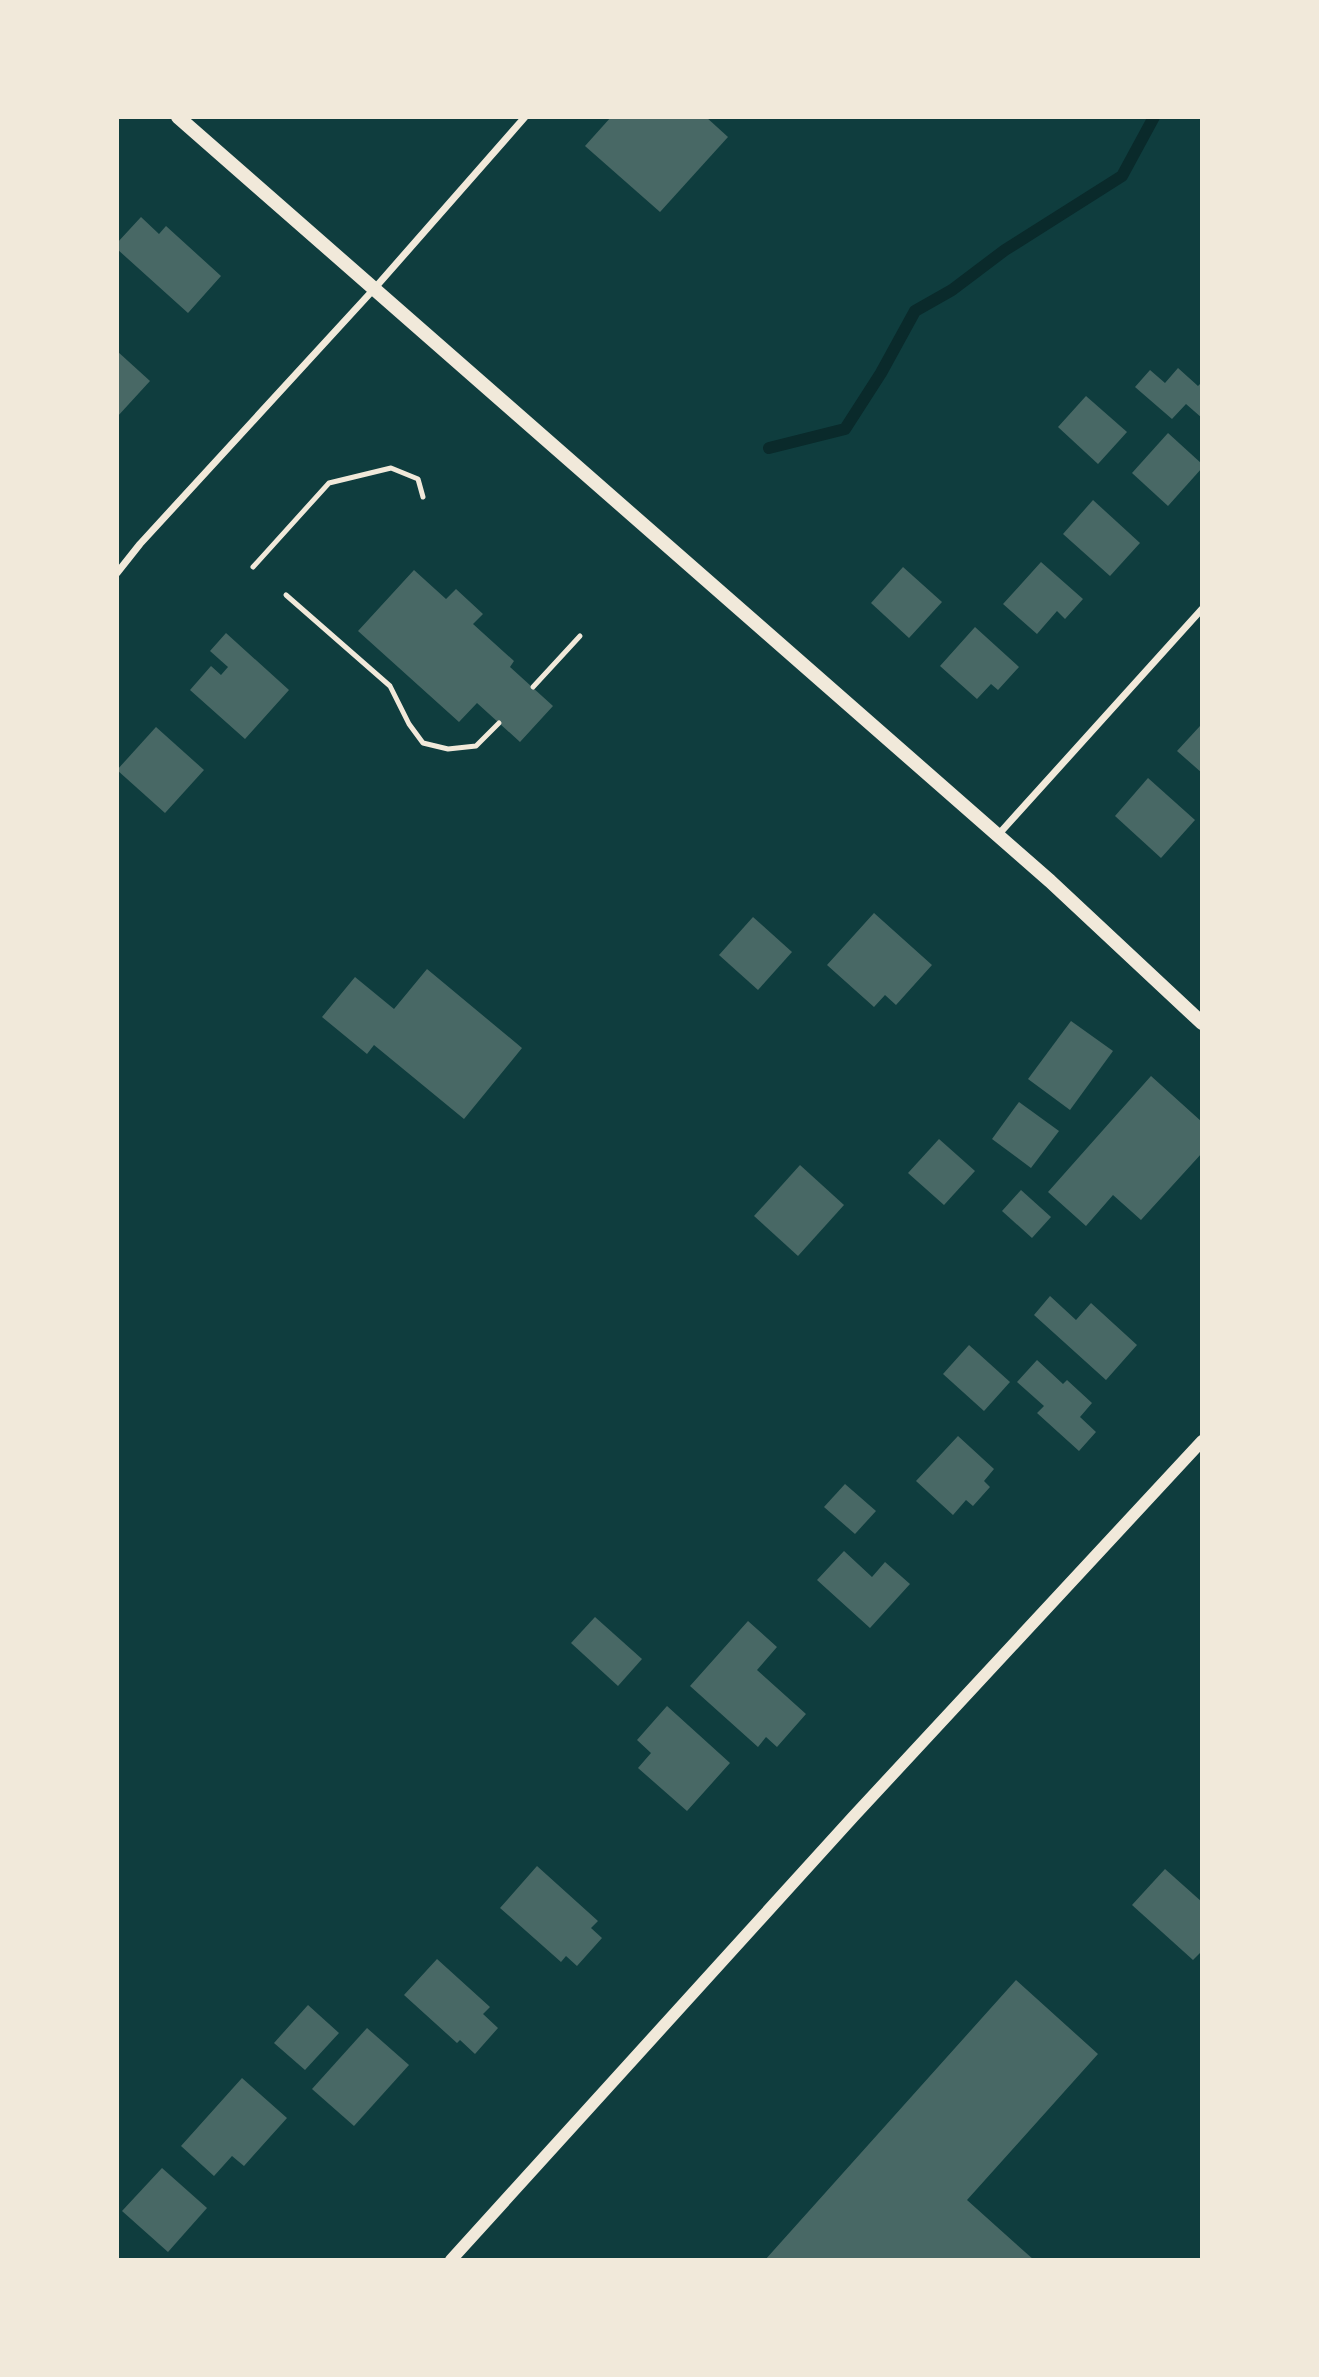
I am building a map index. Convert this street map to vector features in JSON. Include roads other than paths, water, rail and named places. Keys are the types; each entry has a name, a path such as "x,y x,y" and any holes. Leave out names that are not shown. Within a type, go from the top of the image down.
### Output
{"main road":[{"path":"178,117 1050,881 1202,1023"}],"street":[{"path":"117,573 140,544 374,289 524,117"},
{"path":"998,835 1202,609"},
{"path":"451,2260 853,1817 1202,1441"}],"lane":[{"path":"253,567 329,483 391,468 418,479 423,497"},
{"path":"286,595 390,686 409,724 423,743 448,749 476,746 499,723"},
{"path":"533,687 580,636"}],"waterway":[{"path":"769,448 845,429 881,373 915,311 952,290 1005,250 1122,176 1154,117"}]}
